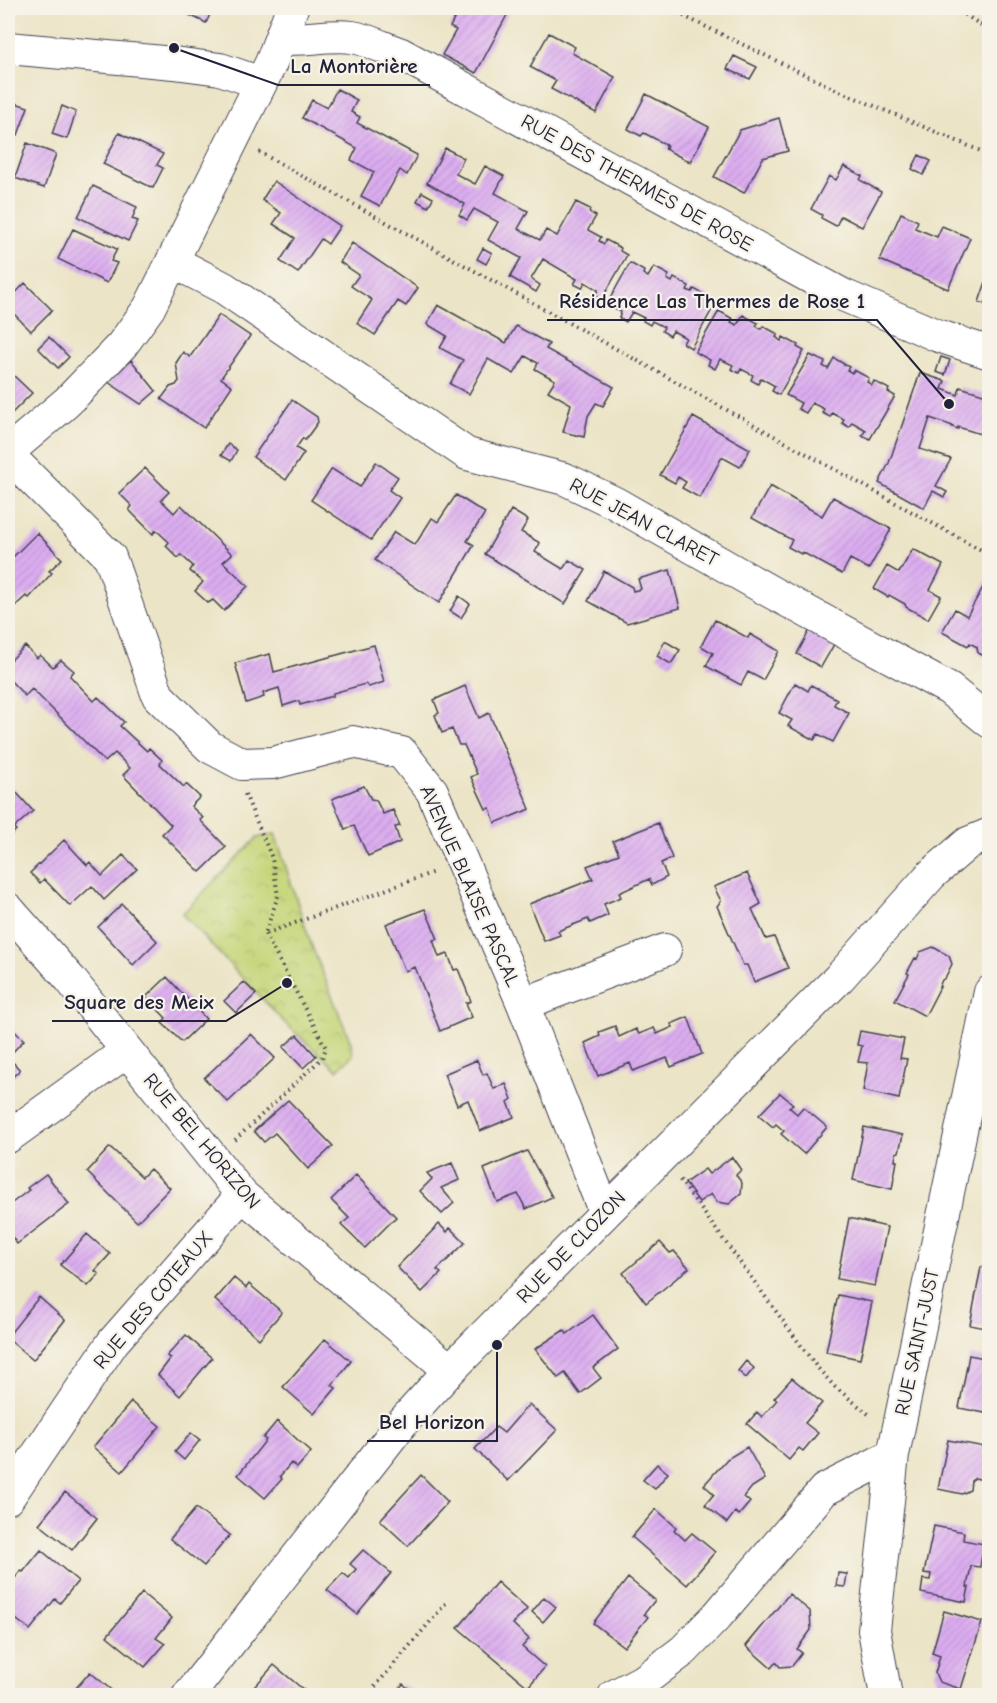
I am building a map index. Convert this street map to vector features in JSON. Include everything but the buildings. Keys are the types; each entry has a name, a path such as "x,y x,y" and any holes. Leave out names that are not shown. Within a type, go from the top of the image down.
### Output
{"street":[{"path":"8,454 67,402 122,345 149,308 261,83 292,8"},
{"name":"RUE DES THERMES DE ROSE","path":"281,38 295,40 325,36 354,37 401,54 843,295 936,335 990,353"},
{"path":"8,48 219,69 261,83"},
{"name":"RUE JEAN CLARET","path":"172,261 224,288 467,454 565,479 615,502 771,592 949,689 990,722"},
{"name":"AVENUE BLAISE PASCAL","path":"8,454 110,558 158,696 210,747 242,764 273,763 353,742 402,753 432,791 523,1004 605,1213"},
{"name":"RUE DE CLOZON","path":"188,1695 402,1423 450,1370 840,977 932,875 968,843 990,834"},
{"name":"RUE BEL HORIZON","path":"8,909 70,979 242,1195 450,1370"},
{"path":"523,1004 665,950"},
{"name":"RUE SAINT-JUST","path":"886,1695 874,1630 895,1446 990,992"},
{"path":"8,1137 128,1051"},
{"name":"RUE DES COTEAUX","path":"8,1498 112,1342 242,1195"},
{"path":"614,1695 646,1679 684,1650 717,1616 824,1490 895,1446"}],"path":[{"path":"667,8 837,90 990,155"},
{"path":"955,8 990,31"},
{"path":"258,152 990,555"},
{"path":"216,1163 225,1149 322,1058 326,1048 265,934 278,896 272,858 230,757"},
{"path":"265,934 463,862"},
{"path":"661,1156 816,1366 895,1446"},
{"path":"367,1695 446,1604"}],"green space":[{"path":"275,834 311,944 351,1043 353,1055 337,1070 284,1022 182,914 257,838"}],"place":[{"name":"La Montorière","path":"174,48"},
{"name":"Résidence Las Thermes de Rose 1","path":"949,404"},
{"name":"Square des Meix","path":"287,983"},
{"name":"Bel Horizon","path":"497,1345"}]}
